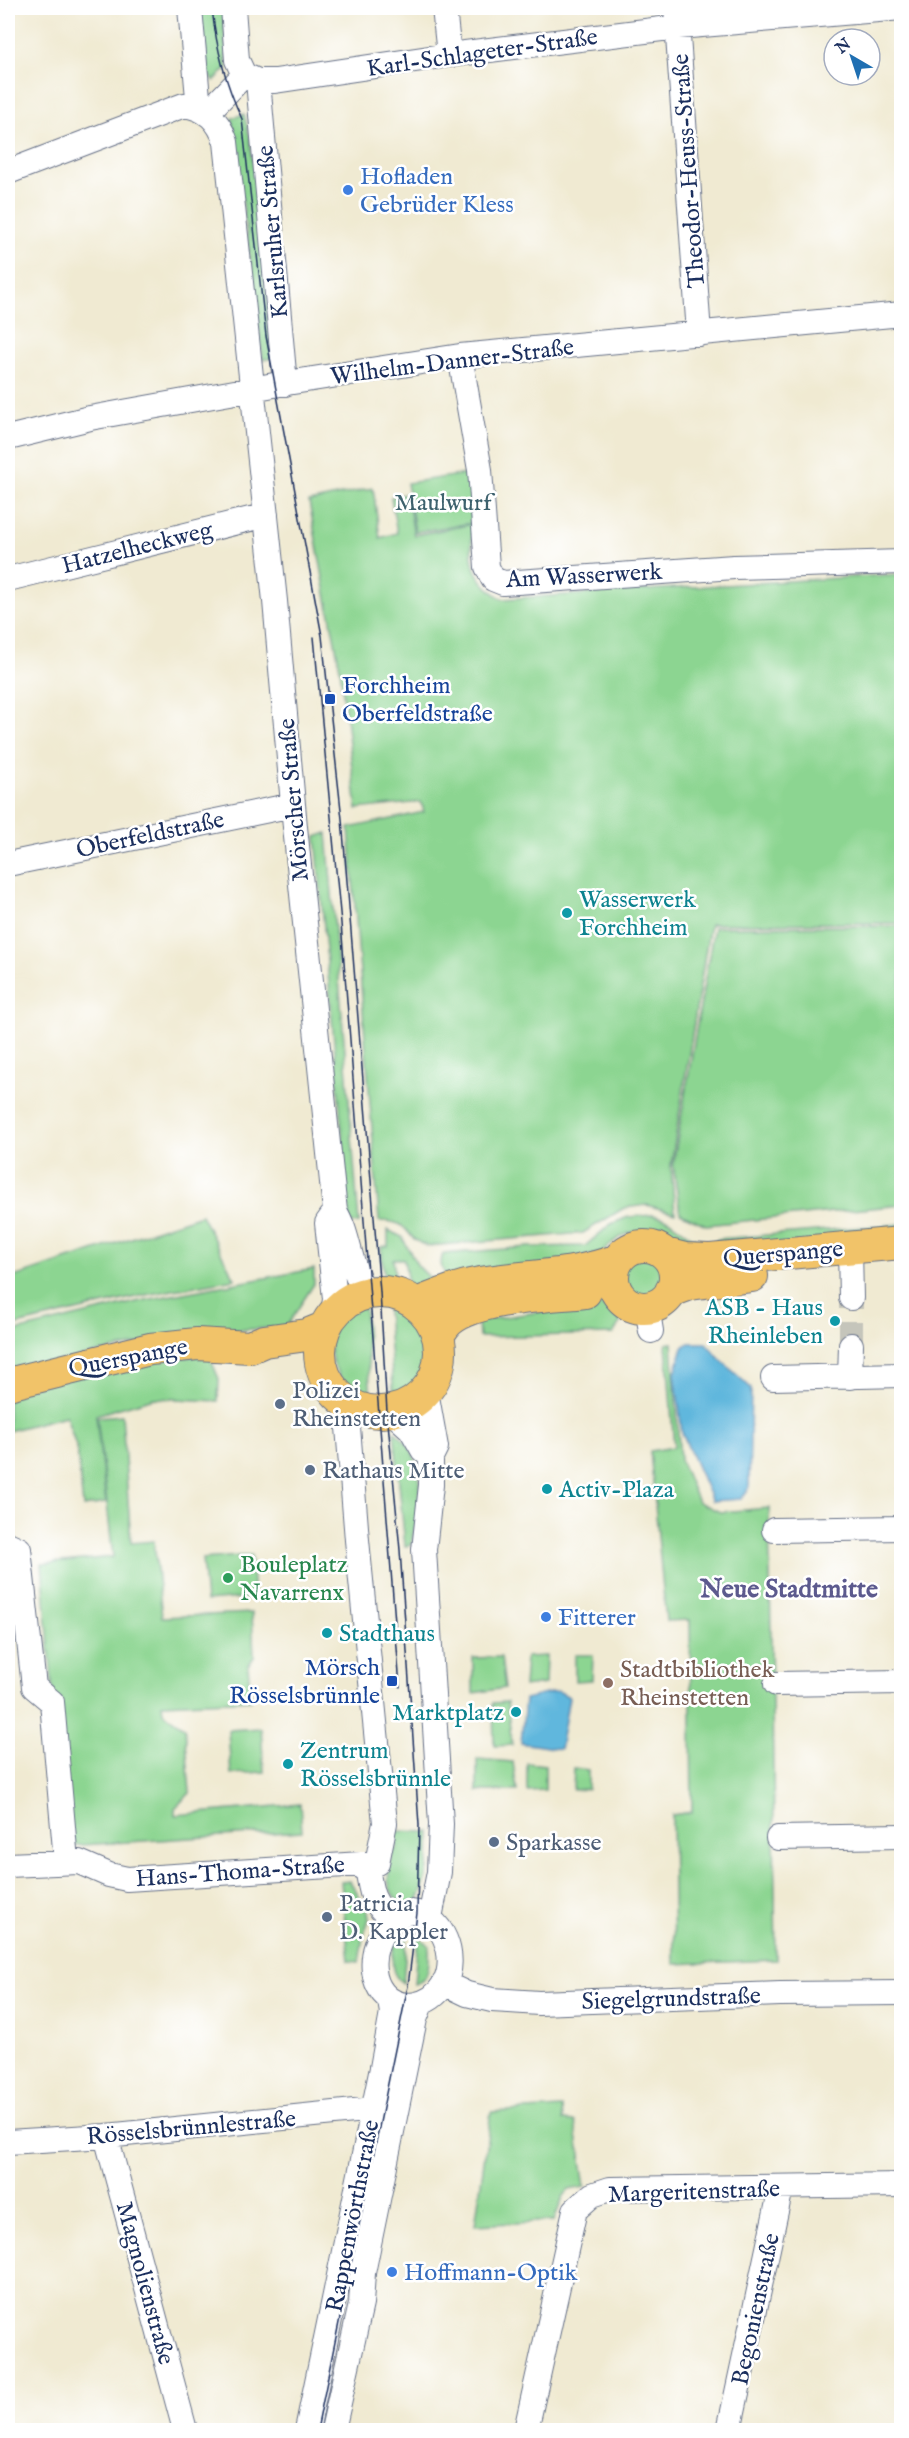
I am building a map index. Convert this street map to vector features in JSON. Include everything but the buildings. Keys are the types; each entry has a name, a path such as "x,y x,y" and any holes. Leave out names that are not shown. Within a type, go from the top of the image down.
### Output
{"main road":[{"name":"Querspange","path":"656,1310 690,1284 851,1257 902,1243"},
{"path":"438,1334 449,1321 464,1312 617,1274 635,1247 645,1246 664,1254 671,1263 674,1273 656,1310 628,1304 617,1274"},
{"name":"Querspange","path":"664,1254 710,1260 851,1257 902,1264"},
{"path":"417,1304 471,1285 579,1271 617,1274"},
{"path":"250,1347 264,1341 307,1335 329,1321 348,1301 366,1293 390,1292 417,1304 430,1318 438,1334 441,1352 438,1368 426,1391 410,1404 391,1412 370,1412 346,1402 330,1387 321,1367 320,1341 329,1321"},
{"name":"Querspange","path":"8,1384 150,1349 197,1344 250,1347"},
{"path":"250,1347 262,1353 321,1367"}],"street":[{"path":"190,8 203,111"},
{"name":"Karlsruher Straße","path":"233,8 237,60 251,78 285,384"},
{"path":"444,8 449,55"},
{"name":"Karl-Schlageter-Straße","path":"251,78 275,81 677,17 889,8"},
{"name":"Theodor-Heuss-Straße","path":"677,17 699,334"},
{"path":"203,111 251,78"},
{"path":"8,172 175,107 184,105 203,111"},
{"name":"Karlsruher Straße","path":"203,111 221,128 226,142 252,389"},
{"name":"Wilhelm-Danner-Straße","path":"8,438 90,418 252,389 460,357 902,314"},
{"name":"Am Wasserwerk","path":"460,357 480,470 487,567 493,579 503,583 734,567 902,562"},
{"name":"Mörscher Straße","path":"252,389 334,1211 341,1221 354,1269 366,1293"},
{"name":"Hatzelheckweg","path":"8,579 266,515"},
{"name":"Oberfeldstraße","path":"8,864 293,805"},
{"name":"Mörscher Straße","path":"329,1321 335,1299 327,1223 334,1211"},
{"path":"851,1257 851,1298"},
{"path":"850,1377 851,1345"},
{"path":"772,1378 902,1375"},
{"path":"426,1391 436,1442 431,1457 431,1485 424,1550 441,1824 439,1872 430,1918"},
{"path":"346,1402 385,1823 377,1863 367,1864 370,1891 379,1910 394,1920"},
{"path":"391,1412 411,1429 423,1450 431,1457"},
{"path":"774,1530 902,1528"},
{"path":"8,1544 19,1549 34,1687 52,1702 66,1862"},
{"path":"776,1684 902,1682"},
{"path":"778,1838 902,1836"},
{"name":"Hans-Thoma-Straße","path":"8,1865 79,1862 109,1875 128,1879 333,1864 367,1864"},
{"path":"411,1912 430,1918 445,1938 448,1949 448,1972 444,1983 421,2004 405,2005 390,2001 379,1987 374,1968 379,1937 400,1914 411,1912"},
{"name":"Siegelgrundstraße","path":"444,1983 467,1994 492,2000 539,2003 780,1994 902,1993"},
{"name":"Rappenwörthstraße","path":"307,2430 393,2013 390,2001"},
{"name":"Rappenwörthstraße","path":"333,2430 361,2304 363,2273 415,2019 421,2004"},
{"name":"Rösselsbrünnlestraße","path":"8,2142 106,2136 374,2109"},
{"name":"Magnolienstraße","path":"106,2136 185,2430"},
{"name":"Margeritenstraße","path":"526,2430 575,2210 592,2195 610,2189 902,2185"},
{"name":"Begonienstraße","path":"729,2430 781,2188"}],"green space":[{"path":"199,8 223,8 227,68 214,81 209,76"},
{"path":"244,114 250,138 277,357 263,360 232,118"},
{"name":"Maulwurf","path":"471,473 479,522 415,532 407,483"},
{"path":"373,488 380,538 397,533 391,497 407,494 414,535 473,524 471,549 474,568 484,583 502,599 901,574 901,923 710,924 671,1165 675,1213 647,1205 624,1208 583,1233 427,1246 413,1238 398,1224 379,1221 349,828 424,812 421,802 357,809 340,669 309,502"},
{"path":"327,833 359,1223 350,1224 316,837"},
{"path":"901,926 901,1205 706,1225 680,1213 673,1164 714,927"},
{"path":"201,1215 235,1279 140,1296 8,1327 8,1279"},
{"path":"653,1215 667,1219 692,1237 700,1239 703,1255 680,1247 660,1233 641,1230 624,1235 602,1253 451,1283 441,1266 443,1254 529,1247 585,1246 611,1224 628,1217"},
{"path":"901,1224 901,1237 715,1254 714,1242 718,1239"},
{"path":"388,1230 402,1237 418,1266 440,1288 417,1290 408,1284 404,1259 393,1259 396,1282 385,1280 381,1247 388,1246"},
{"path":"644,1256 652,1257 659,1262 664,1269 664,1285 659,1292 652,1297 644,1298 636,1297 629,1292 624,1285 623,1277 624,1269 629,1262 636,1257"},
{"path":"314,1269 314,1284 286,1327 191,1333 8,1372 8,1333 140,1301"},
{"path":"386,1299 416,1316 423,1325 429,1347 425,1369 420,1378 413,1387 394,1398"},
{"path":"364,1302 371,1398 360,1395 342,1379 331,1356 330,1343 337,1320"},
{"path":"600,1303 621,1321 613,1334 479,1337 478,1321"},
{"path":"672,1343 680,1460 698,1502 720,1512 769,1508 776,1960 674,1964 672,1815 692,1812 690,1620 666,1621 650,1451 674,1447 666,1344"},
{"path":"209,1355 219,1379 218,1401 154,1398 96,1415 106,1503 83,1507 77,1449 66,1416 8,1431 8,1393 122,1364"},
{"path":"122,1415 131,1543 154,1541 162,1617 252,1613 254,1657 248,1666 251,1700 162,1704 163,1712 185,1728 190,1793 175,1808 175,1815 300,1804 302,1831 66,1846 42,1564 113,1557 97,1417"},
{"path":"394,1431 406,1442 418,1469 417,1515 411,1545 405,1546"},
{"name":"Bouleplatz Navarrenx","path":"251,1555 254,1597 206,1601 202,1559"},
{"path":"575,1655 593,1655 592,1680 575,1681"},
{"path":"546,1656 545,1684 524,1687 526,1657"},
{"path":"501,1657 505,1688 473,1693 473,1658"},
{"path":"507,1702 512,1745 494,1746 493,1703"},
{"path":"261,1728 264,1772 231,1774 228,1730"},
{"path":"477,1759 513,1762 517,1791 477,1791"},
{"path":"527,1763 545,1765 545,1790 527,1791"},
{"path":"574,1768 588,1770 588,1789 573,1790"},
{"path":"397,1831 430,1832 426,1877 416,1902 403,1904 396,1899 389,1887 388,1873 393,1850 397,1849"},
{"path":"350,1881 368,1912 369,1919 359,1962 349,1961 341,1882"},
{"path":"407,1935 403,1983 395,1975 392,1965 394,1944 402,1936"},
{"path":"418,1936 429,1946 429,1964 424,1979 414,1984"},
{"path":"562,2108 563,2121 575,2122 585,2187 569,2190 563,2197 554,2221 475,2225 491,2112"}],"water":[{"path":"689,1343 706,1343 751,1388 749,1488 741,1499 712,1501 682,1433 675,1373 683,1347"},
{"path":"558,1691 569,1697 560,1749 521,1743 525,1699"}],"tunnel":[{"path":"851,1298 851,1345"}],"tram line":[{"path":"212,8 222,65 242,119 266,336 322,636 342,819 380,1292 387,1412 400,1550 419,1825 417,1913 408,1986 317,2430"},
{"path":"314,637 341,923 400,1687"}],"place":[{"name":"Hofladen Gebrüder Kless","path":"348,190"},
{"name":"Forchheim Oberfeldstraße","path":"330,699"},
{"name":"Wasserwerk Forchheim","path":"567,913"},
{"name":"ASB - Haus Rheinleben","path":"835,1321"},
{"name":"Polizei Rheinstetten","path":"280,1404"},
{"name":"Rathaus Mitte","path":"310,1470"},
{"name":"Activ-Plaza","path":"547,1489"},
{"name":"Bouleplatz Navarrenx","path":"228,1578"},
{"name":"Fitterer","path":"546,1617"},
{"name":"Stadthaus","path":"327,1633"},
{"name":"Mörsch Rösselsbrünnle","path":"392,1681"},
{"name":"Stadtbibliothek Rheinstetten","path":"608,1683"},
{"name":"Marktplatz","path":"516,1712"},
{"name":"Zentrum Rösselsbrünnle","path":"288,1764"},
{"name":"Sparkasse","path":"494,1842"},
{"name":"Patricia D. Kappler","path":"327,1917"},
{"name":"Hoffmann-Optik","path":"392,2272"}],"district":[{"name":"Neue Stadtmitte","path":"789,1588"}]}
